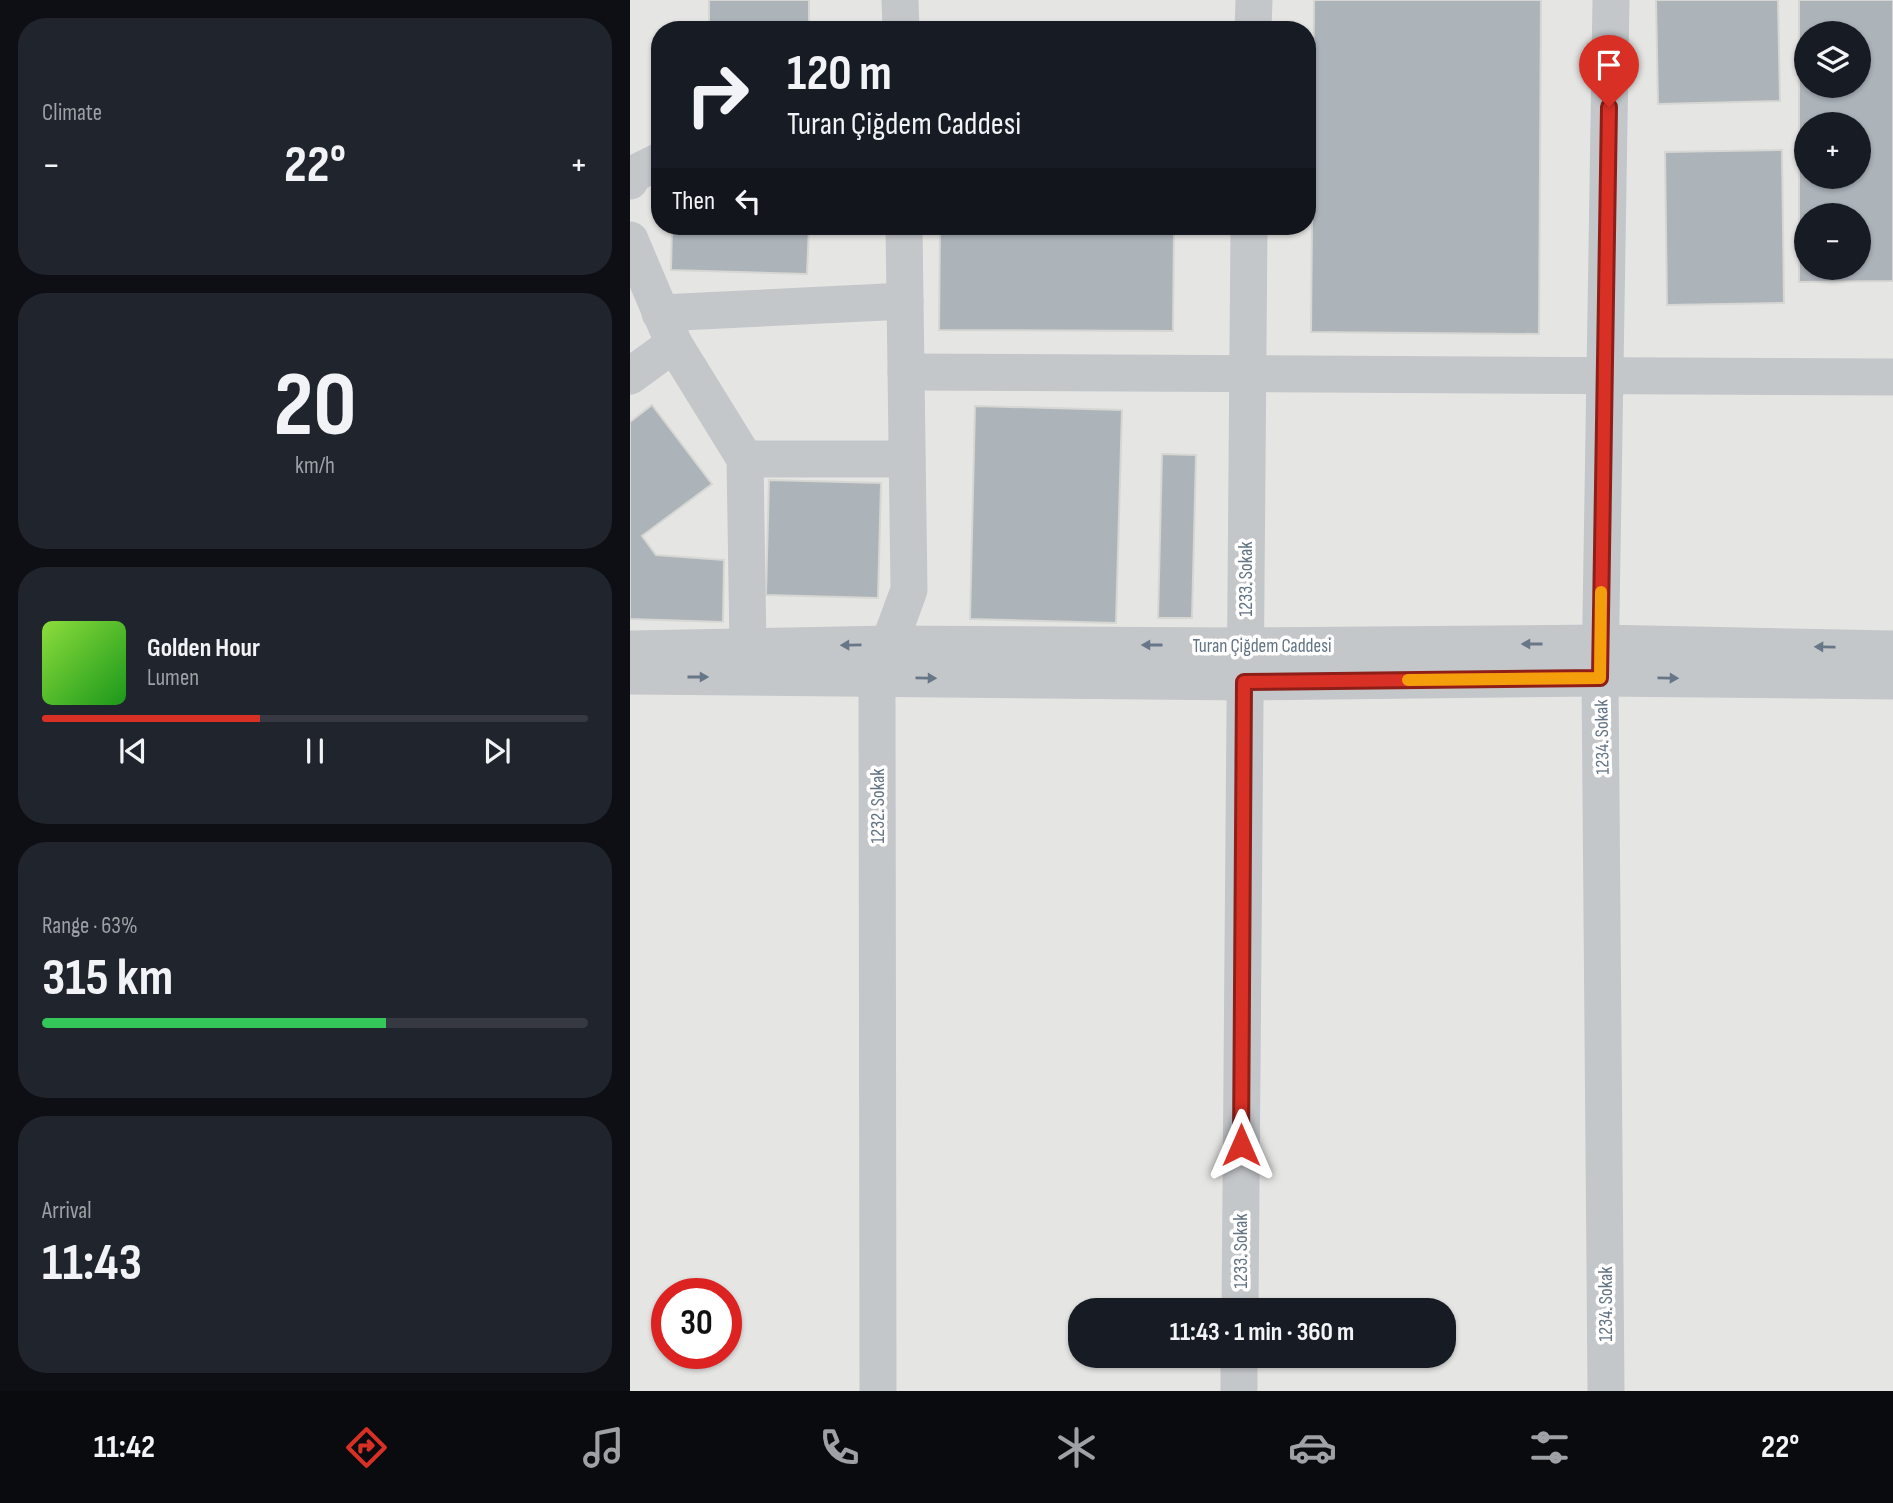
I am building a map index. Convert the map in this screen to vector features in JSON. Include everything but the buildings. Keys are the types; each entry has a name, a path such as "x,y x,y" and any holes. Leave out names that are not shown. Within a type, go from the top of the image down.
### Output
{"street":[{"path":"900,0 901,21"},
{"path":"1253,21 1254,0"},
{"name":"1234. Sokak","path":"1606,1391 1600,660 1611,0"},
{"path":"630,181 633,174 651,165"},
{"name":"1232. Sokak","path":"878,1391 883,661 909,590 904,235"},
{"name":"1233. Sokak","path":"1240,1298 1249,235"},
{"path":"630,240 667,328 745,459 748,647"},
{"path":"630,376 667,328 905,301"},
{"path":"906,372 1893,377"},
{"path":"745,459 907,459"},
{"name":"Turan Çiğdem Caddesi","path":"630,677 883,661 1245,646 1600,660 1893,681"},
{"name":"Turan Çiğdem Caddesi","path":"630,649 748,647 883,661 1244,682 1600,660 1893,649"},
{"path":"1239,1368 1239,1391"}],"shaded area":[{"path":"630,0 1893,0 1893,1391 630,1391"}],"slow traffic":[{"path":"1408,680 1600,678 1601,592"}],"route":[{"path":"1241,1145 1244,682 1600,678 1609,107"}]}
